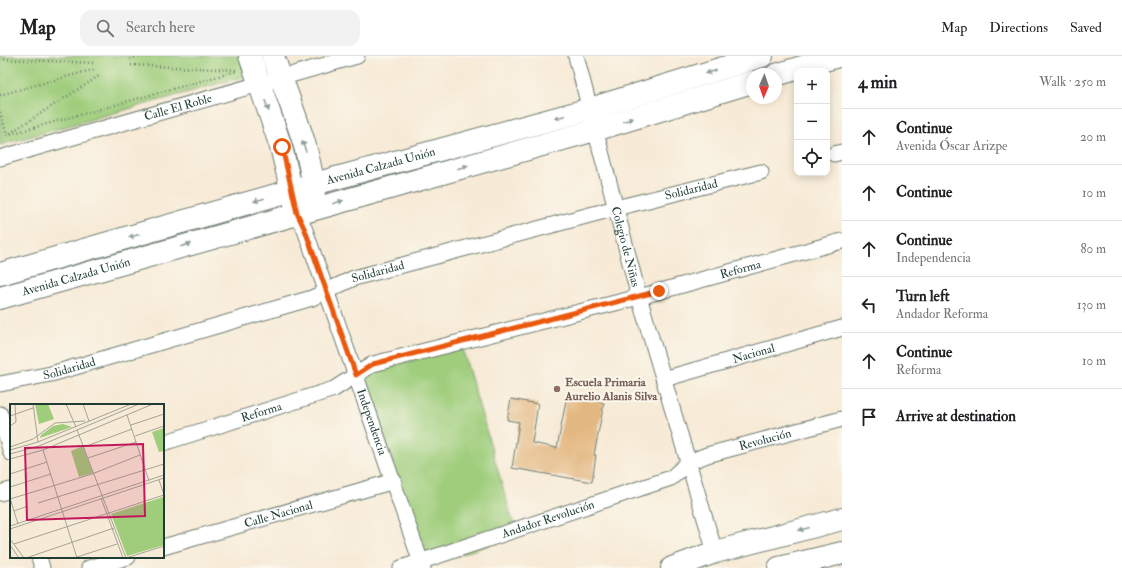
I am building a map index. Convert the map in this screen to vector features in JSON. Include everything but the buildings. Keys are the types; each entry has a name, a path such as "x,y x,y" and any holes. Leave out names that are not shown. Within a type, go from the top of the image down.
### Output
{"street":[{"path":"250,56 282,147 293,191 306,217"},
{"path":"273,56 306,152 314,184 306,217"},
{"name":"Calle El Roble","path":"0,158 356,56"},
{"name":"Colegio de Niñas","path":"576,56 639,297 715,552"},
{"name":"Avenida Calzada Unión","path":"0,274 314,184 590,109 762,56"},
{"path":"782,73 838,56"},
{"name":"Avenida Calzada Unión","path":"0,298 306,217 746,84"},
{"name":"Solidaridad","path":"0,384 51,374 327,292 341,283 354,278 616,208 761,172"},
{"name":"Independencia","path":"306,217 327,292 422,565"},
{"name":"Reforma","path":"164,443 334,389 373,364 639,297 842,241"},
{"name":"Nacional","path":"664,379 842,328"},
{"path":"0,414 10,449"},
{"name":"Revolución","path":"689,462 842,419"},
{"name":"Andador Revolución","path":"401,568 422,565 672,478 689,462"},
{"name":"Calle Nacional","path":"164,547 394,481"},
{"path":"0,493 10,490"},
{"path":"672,568 715,552 842,519"},
{"path":"779,568 842,553"},
{"path":"39,558 42,568"},
{"path":"89,568 124,558"}],"path":[{"path":"130,59 138,56"},
{"path":"0,59 94,62"},
{"path":"7,135 241,70 131,65"},
{"path":"0,95 95,69"},
{"path":"7,135 99,76"},
{"path":"0,112 7,135"}],"green space":[{"path":"0,56 240,56 246,76 0,145"},
{"path":"462,347 517,536 428,565 362,374"}],"place":[{"name":"Escuela Primaria Aurelio Alanis Silva","path":"557,389"}],"route":[{"path":"282,147 297,213 305,230 356,375 373,364 659,291"}]}
